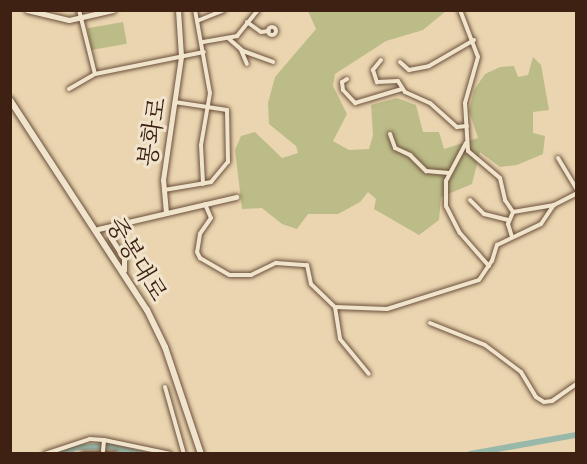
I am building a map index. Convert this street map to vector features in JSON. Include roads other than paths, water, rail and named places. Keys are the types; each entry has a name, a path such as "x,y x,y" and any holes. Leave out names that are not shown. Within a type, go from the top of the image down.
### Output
{"main road":[{"name":"중봉대로","path":"10,99 124,270 165,347 201,453"}],"street":[{"path":"27,10 80,20 113,10"},
{"path":"79,10 95,74"},
{"name":"봉화로","path":"166,213 164,190 181,57 178,10"},
{"path":"195,10 203,42 210,93 201,145 203,184"},
{"path":"197,21 224,10"},
{"path":"203,42 237,36 258,10"},
{"path":"460,10 474,39 478,57 466,96 466,126 470,153 500,178 505,200 513,212"},
{"path":"247,22 261,32 268,31"},
{"path":"228,38 241,50 273,62"},
{"path":"400,62 409,70 429,66 474,39"},
{"path":"241,50 247,64"},
{"path":"181,57 204,52"},
{"name":"봉화로","path":"69,89 95,74 181,57"},
{"path":"381,60 373,70 377,82 398,81 402,89 430,103 457,127 466,126"},
{"path":"346,79 342,82 343,90 355,103 402,89"},
{"path":"164,190 203,184 215,179 229,161 228,111 207,110 175,102"},
{"path":"390,134 395,148 410,155 426,171 450,173"},
{"path":"467,140 446,184 447,209 460,233 489,266"},
{"path":"558,158 576,188"},
{"path":"512,237 508,220 513,212 554,206 576,194"},
{"path":"98,228 236,197"},
{"path":"470,200 484,214 508,220"},
{"path":"205,204 211,218 200,234 197,252 200,258 230,275 250,275 276,263 305,264 311,284 336,307 340,339 369,374"},
{"path":"336,307 387,309 479,280 489,266 496,245 542,224 554,206"},
{"path":"120,224 111,238 124,258 124,270"},
{"path":"430,323 485,345 521,372 536,397 544,402 552,401 576,384"},
{"path":"165,387 184,453"},
{"path":"103,451 104,440"},
{"path":"45,453 74,442 104,440 171,453"},
{"path":"82,453 103,451 116,453"}],"waterway":[{"path":"470,454 576,435"},
{"path":"60,454 78,447 108,446 143,454"}]}
